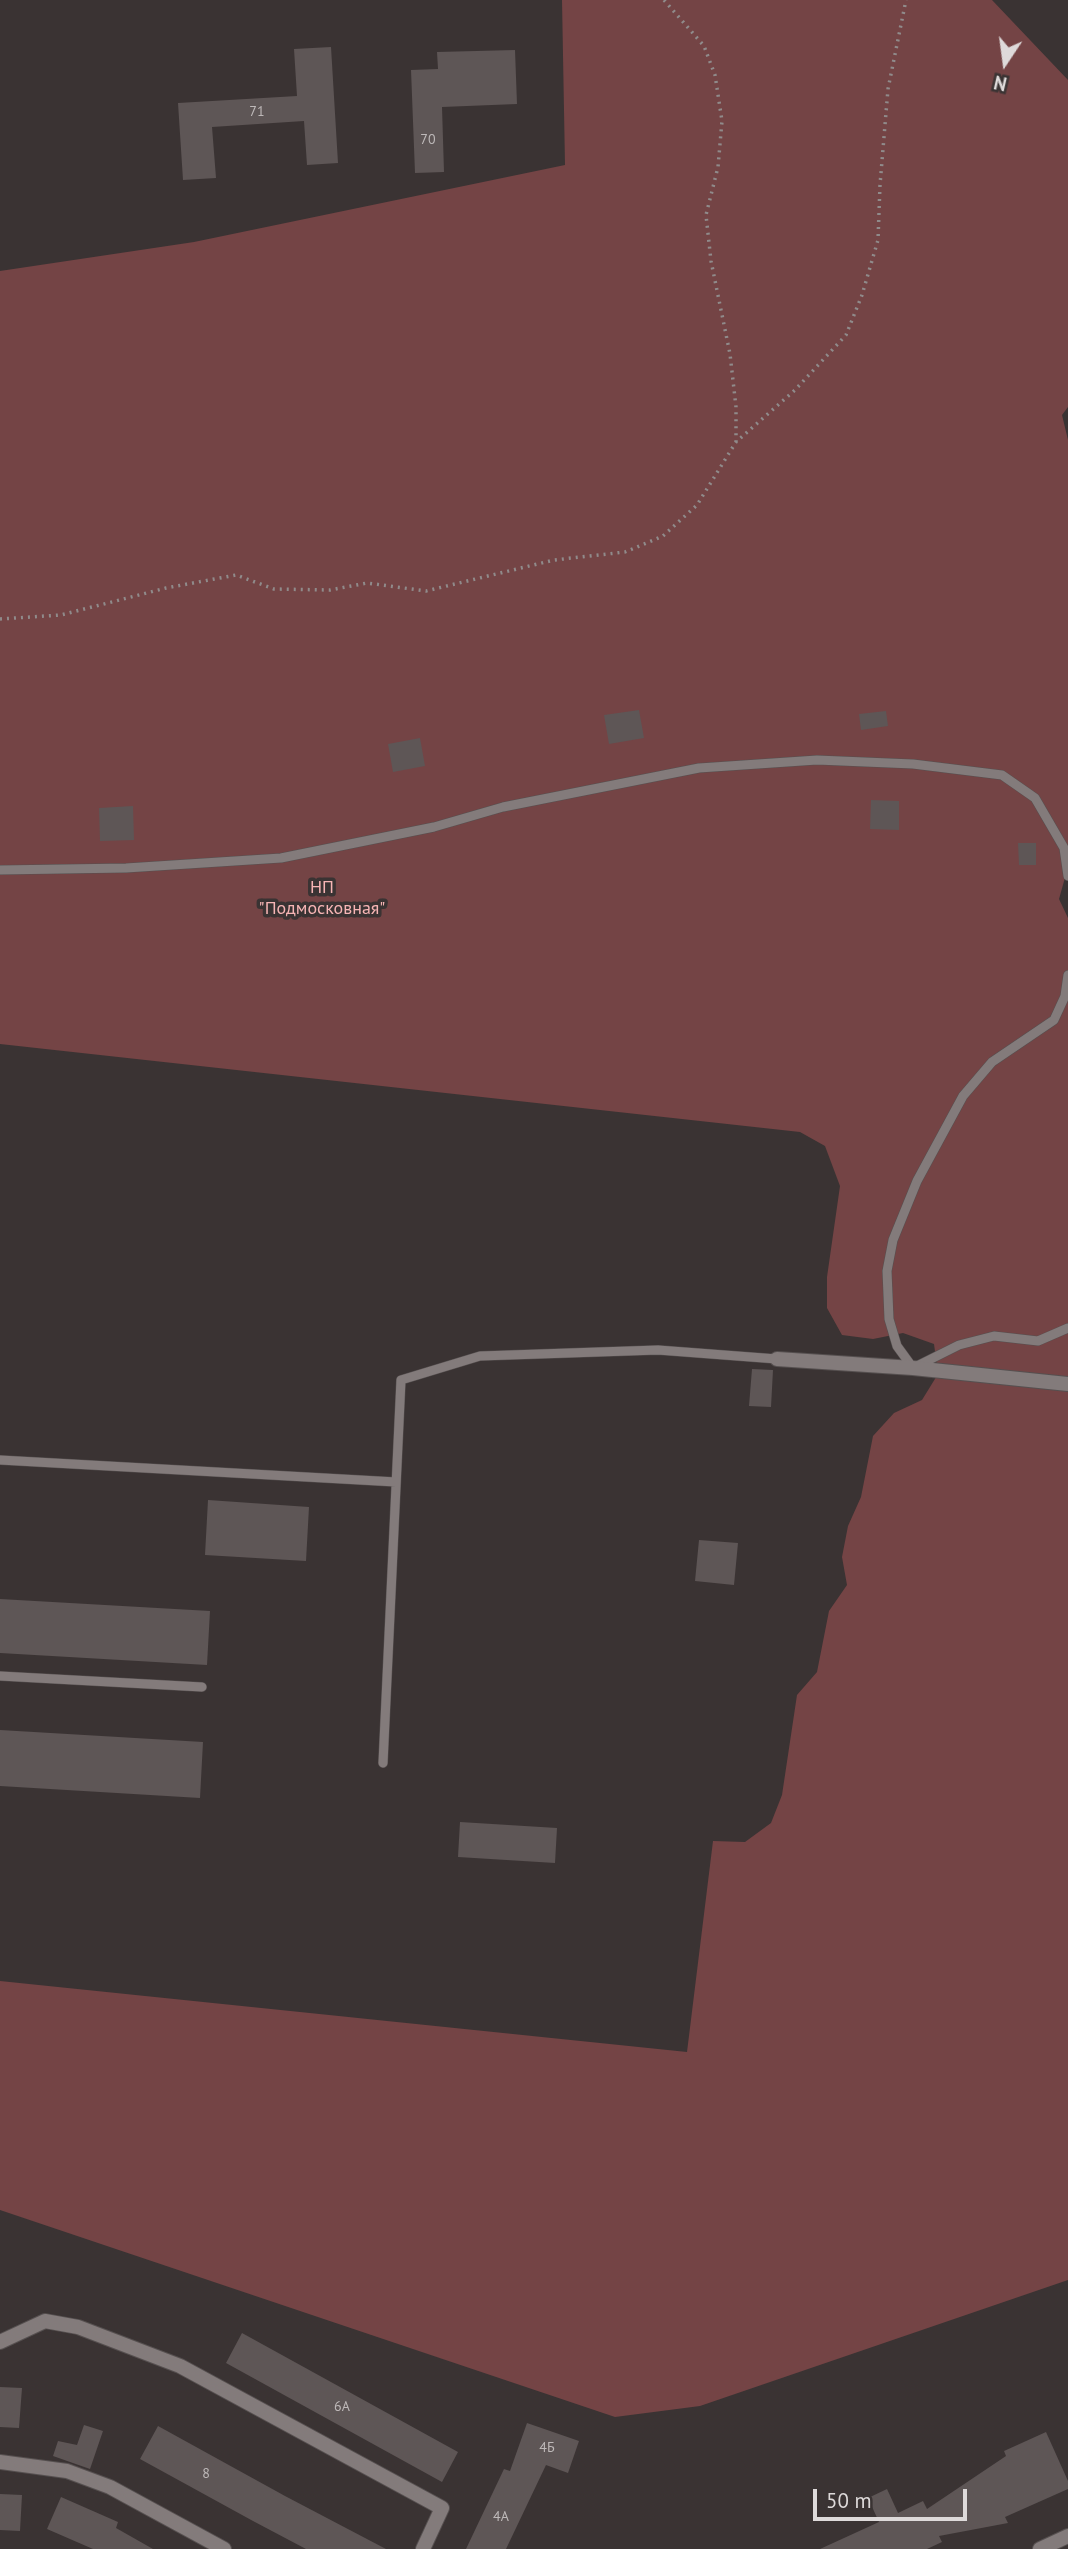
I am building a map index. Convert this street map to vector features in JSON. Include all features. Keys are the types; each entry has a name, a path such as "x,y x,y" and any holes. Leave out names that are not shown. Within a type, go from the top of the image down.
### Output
{"street":[{"path":"777,1359 913,1368 1068,1384"},
{"path":"0,2342 46,2321 78,2327 180,2366 442,2508 423,2549"},
{"path":"0,2462 66,2471 99,2483 224,2549"},
{"path":"1040,2549 1068,2536"}],"lane":[{"path":"0,870 126,868 281,858 434,827 503,807 699,768 817,760 913,764 1002,775 1035,798 1064,848 1068,876"},
{"path":"1068,975 1065,996 1054,1020 992,1062 963,1096 917,1181 898,1228 887,1271 889,1319 897,1346 913,1368 959,1345 994,1336 1038,1341 1068,1328"},
{"path":"383,1763 401,1380 480,1356 658,1350 777,1359"},
{"path":"0,1460 396,1482"},
{"path":"0,1676 202,1687"}],"path":[{"path":"664,0 704,46 715,75 722,121 718,167 706,215 711,261 730,354 736,407 736,442"},
{"path":"0,619 61,615 166,588 236,575 274,589 330,590 367,583 426,591 554,561 625,552 663,536 697,505 736,442 795,390 846,335 862,295 878,240 888,89 906,0"}],"green space":[{"name":"НП \"Подмосковная\"","path":"562,0 992,0 1068,80 1068,407 1062,415 1068,440 1068,867 1059,899 1068,918 1068,2280 700,2406 615,2417 0,2210 0,1981 687,2052 713,1841 745,1842 771,1823 782,1795 797,1695 817,1672 829,1611 847,1585 842,1557 848,1526 861,1497 873,1436 894,1413 922,1400 938,1374 934,1344 903,1333 873,1339 842,1335 827,1308 827,1277 840,1186 825,1146 800,1132 0,1044 0,271 194,242 565,165"}],"building":[{"path":"331,47 338,163 307,165 304,121 212,127 216,178 183,180 178,103 297,96 294,49"},
{"path":"515,50 517,104 442,107 444,172 415,173 411,70 438,69 437,52"},
{"path":"639,710 644,738 609,744 604,715"},
{"path":"886,711 888,726 861,730 859,714"},
{"path":"420,738 425,766 393,772 388,744"},
{"path":"871,800 899,801 899,830 870,829"},
{"path":"133,806 134,840 100,841 99,808"},
{"path":"1018,843 1036,843 1036,865 1019,865"},
{"path":"752,1369 773,1370 771,1407 749,1406"},
{"path":"208,1500 309,1507 306,1561 205,1555"},
{"path":"699,1540 738,1543 734,1585 695,1581"},
{"path":"0,1599 210,1611 207,1665 0,1653"},
{"path":"0,1730 203,1742 200,1798 0,1786"},
{"path":"460,1822 557,1828 555,1863 458,1857"},
{"path":"242,2333 458,2452 442,2482 226,2363"},
{"path":"0,2387 22,2388 19,2428 0,2427"},
{"path":"527,2423 579,2441 568,2473 546,2465 506,2549 466,2549 504,2469 510,2471"},
{"path":"84,2425 103,2431 90,2469 53,2456 58,2441 77,2445"},
{"path":"158,2426 386,2549 306,2549 253,2521 140,2459"},
{"path":"1046,2432 1068,2481 1068,2489 1005,2517 1008,2523 939,2536 942,2542 927,2549 820,2549 879,2522 868,2498 887,2489 898,2513 923,2501 927,2509 1006,2456 1004,2451"},
{"path":"0,2494 22,2495 20,2531 0,2530"},
{"path":"61,2497 118,2522 116,2528 153,2549 93,2549 47,2529"}]}
